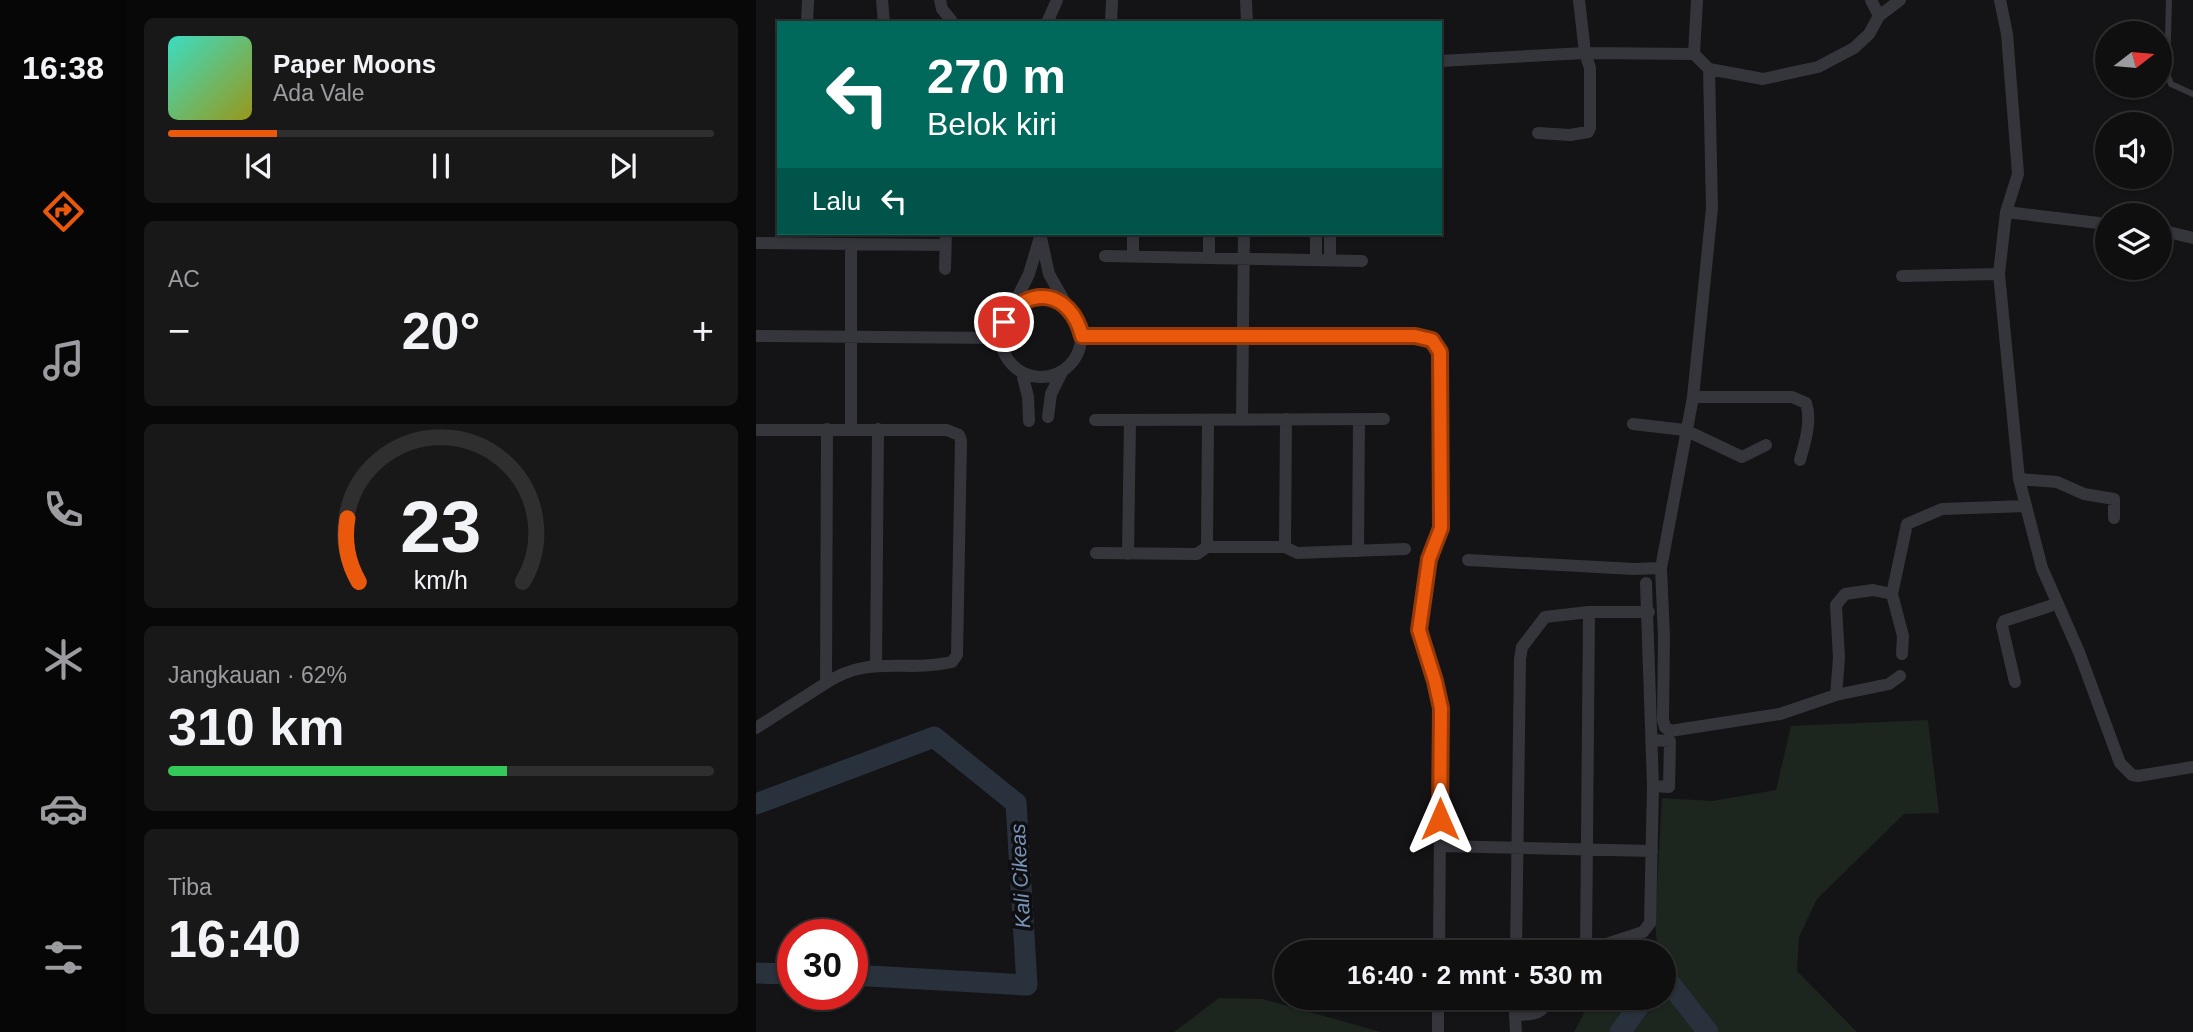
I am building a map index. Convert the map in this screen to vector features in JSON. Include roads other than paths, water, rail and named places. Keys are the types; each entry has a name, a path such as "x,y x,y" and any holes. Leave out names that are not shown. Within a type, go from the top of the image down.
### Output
{"street":[{"path":"807,21 808,0"},
{"path":"882,0 884,21"},
{"path":"940,0 951,20"},
{"path":"1048,21 1057,0"},
{"path":"1111,21 1112,0"},
{"path":"1246,0 1247,21"},
{"path":"1538,134 1570,135 1588,132 1590,128 1590,68 1585,53 1579,0"},
{"path":"1694,54 1697,0"},
{"path":"1871,0 1879,16"},
{"path":"1442,61 1585,53 1694,54 1710,69 1763,79 1818,67 1854,48 1869,34 1879,16 1900,0"},
{"path":"2000,0 2007,34 2018,174 2006,212 1999,274 2019,479 2025,506 2042,568 2079,652 2116,754 2125,769 2138,776 2193,767"},
{"path":"1710,69 1712,208 1693,397 1661,568 1665,727 1670,731 1780,714 1836,695 1889,684 1900,676"},
{"path":"2006,212 2095,223"},
{"path":"2172,233 2193,238"},
{"path":"1040,235 1049,274 1078,321 1082,336 1080,350 1073,363 1062,372 1035,378 1022,373 1011,364 1004,352 1001,338 1004,322 1029,274 1040,235"},
{"path":"1133,235 1133,257"},
{"path":"1209,235 1209,258"},
{"path":"1242,419 1244,235"},
{"path":"1316,235 1316,260"},
{"path":"1330,260 1331,235"},
{"path":"756,243 805,238 851,244 877,239 946,239 945,269"},
{"path":"851,244 851,429"},
{"path":"1105,256 1362,261"},
{"path":"1902,275 1999,274"},
{"path":"1012,309 1025,300 1040,297 1056,299 1069,308"},
{"path":"756,336 1001,338"},
{"path":"1082,336 1415,336 1432,340 1440,352 1441,528 1429,559 1419,630 1441,708 1439,940"},
{"path":"1048,417 1051,394 1062,372"},
{"path":"1022,373 1028,397 1028,421"},
{"path":"1693,397 1792,397 1806,403 1806,442 1800,460"},
{"path":"1285,547 1286,419"},
{"path":"1358,551 1359,419"},
{"path":"1096,420 1384,419"},
{"path":"1129,554 1130,420"},
{"path":"1207,547 1208,420"},
{"path":"1633,424 1685,429 1742,457 1766,445"},
{"path":"756,429 947,430 957,434 961,441 957,655 952,662 942,664 876,664 842,672 756,728"},
{"path":"825,683 827,429"},
{"path":"876,664 878,429"},
{"path":"2019,479 2057,482 2084,494 2119,500 2114,518"},
{"path":"1902,654 1903,636 1892,594 1907,524 1942,509 2025,506"},
{"path":"1096,553 1196,554 1207,547 1285,547 1297,553 1405,549"},
{"path":"1468,561 1661,568"},
{"path":"1616,940 1647,929 1650,923 1653,786 1646,583"},
{"path":"1836,695 1839,658 1836,605 1845,594 1873,590 1892,594"},
{"path":"2015,682 2002,626 2004,621 2056,604"},
{"path":"1516,940 1522,648 1545,617 1589,612 1649,612"},
{"path":"1584,940 1589,612"},
{"path":"1440,846 1652,851"},
{"path":"1438,1010 1438,1032"},
{"path":"1516,1010 1516,1032"},
{"path":"1516,1015 1536,1014 1543,1010"}],"lane":[{"path":"2169,0 2167,73 2171,84 2193,94"}],"waterway":[{"name":"Kali Cikeas","path":"756,804 934,737 1016,803 1027,985 868,976"},
{"name":"Kali Cikeas","path":"756,973 777,974"},
{"name":"Kali Cikeas","path":"1676,991 1708,1032"},
{"name":"Kali Cikeas","path":"1620,1032 1636,1010"}]}
